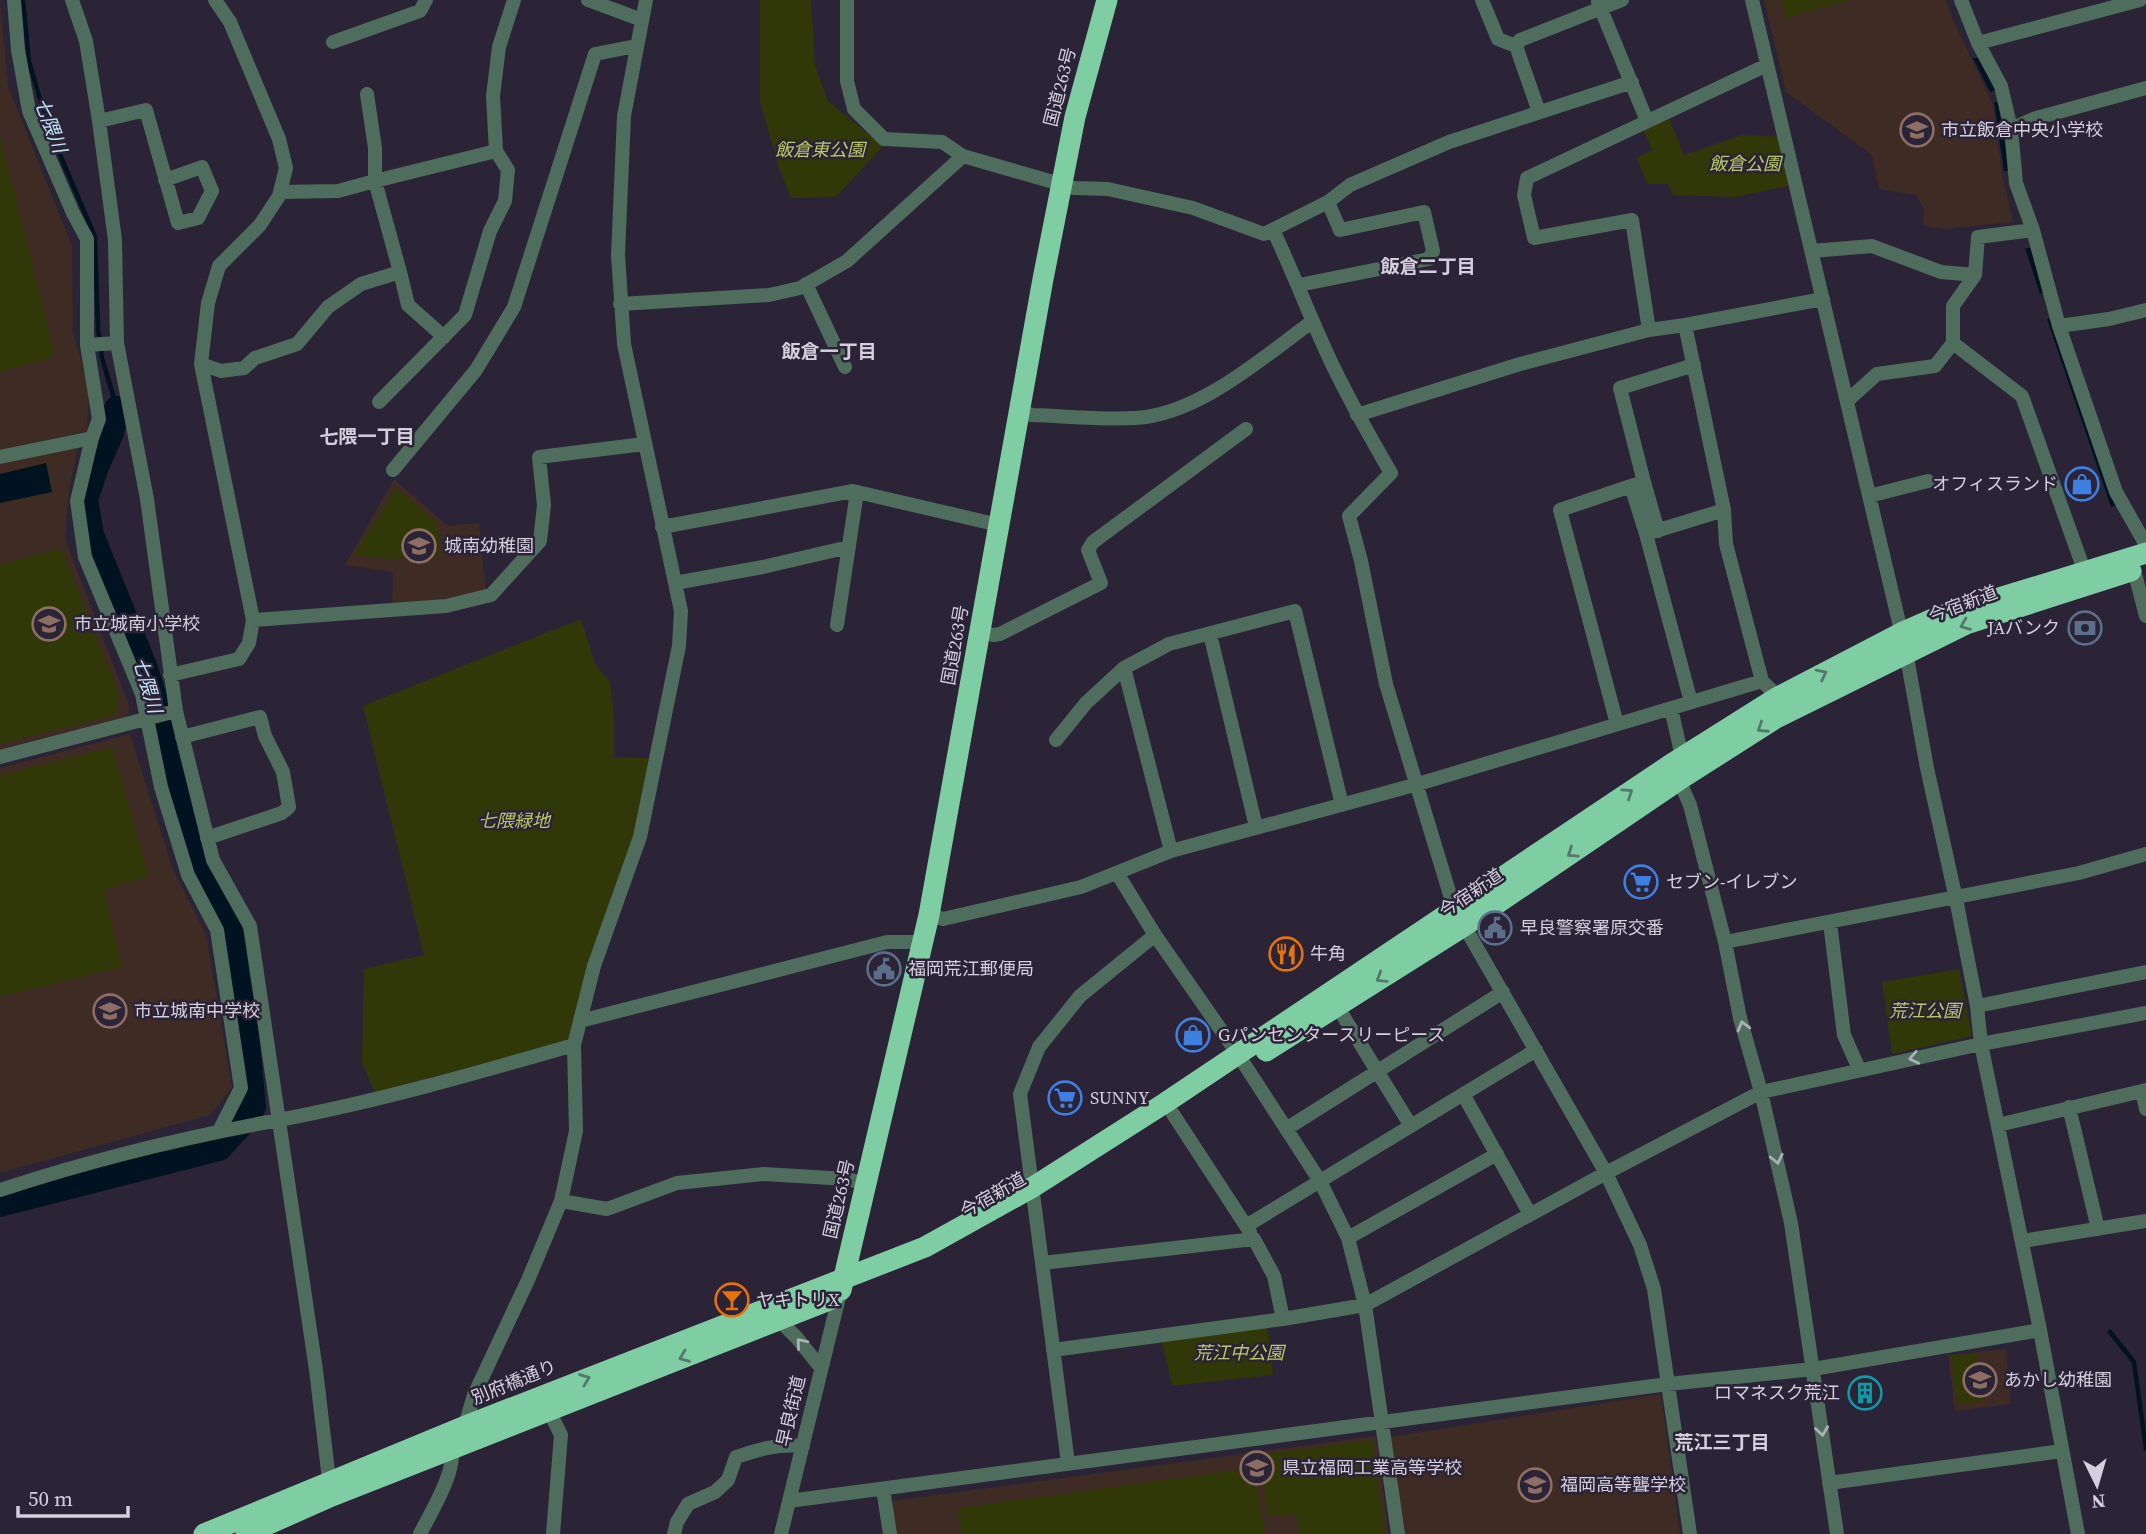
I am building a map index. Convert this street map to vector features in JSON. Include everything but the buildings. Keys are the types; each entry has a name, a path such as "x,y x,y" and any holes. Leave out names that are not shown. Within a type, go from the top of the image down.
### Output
{"highway":[{"name":"国道263号","path":"841,1288 929,915 1061,185 1075,117 1107,0"},
{"name":"今宿新道","path":"841,1288 937,1252 1033,1193 1173,1114 1241,1059 1459,917 1776,718 1904,642 1940,616 2084,570 2142,563"},
{"name":"今宿新道","path":"1033,1193 1165,1103 1337,1006 1682,757 1778,697 1904,642 1966,624 2142,563"},
{"name":"別府橋通り","path":"204,1534 330,1489 841,1288"},
{"name":"別府橋通り","path":"545,1403 779,1320 841,1288"},
{"name":"別府橋通り","path":"246,1534 330,1489"}],"street":[{"path":"14,0 18,50 29,111 87,239 102,344 147,499 176,711 207,838 213,860 250,926 316,1370 330,1489"},
{"path":"72,0 86,41 116,240 102,344 99,419 77,501 85,558 142,694 161,787 188,875 217,930 241,1088 225,1129"},
{"path":"170,675 239,659 249,643 253,620 201,364 208,303 219,266 260,225 280,191 286,168 279,139 230,22 215,0"},
{"path":"333,42 420,10 425,0"},
{"path":"379,402 465,315 490,231 505,201 508,170 496,151 493,96 499,47 514,0"},
{"path":"588,0 642,20"},
{"path":"471,1433 467,1419 474,1395 528,1280 561,1201 576,1131 574,1045 594,965 640,838 679,646 681,611 624,344 620,304 618,255 624,116 646,0"},
{"path":"847,0 847,81 854,109 884,139 943,142 963,156 1061,185 1082,190 1108,189 1193,208 1264,234 1328,201 1350,185 1448,142 1632,82"},
{"path":"1482,0 1498,39 1516,46 1539,112"},
{"path":"1516,46 1520,40 1599,4 1622,0"},
{"path":"1752,0 1904,642 2078,1534"},
{"path":"1961,0 1978,43 2001,86 2011,129 2016,183 2059,326 2116,492 2146,545"},
{"path":"1978,43 2105,4 2140,0"},
{"path":"1599,4 1647,121"},
{"path":"393,470 476,370 514,307 595,54 636,46"},
{"path":"1649,330 1632,220 1534,238 1524,195 1527,178 1767,65"},
{"path":"2011,129 2033,119 2145,92"},
{"path":"367,94 375,148 375,181 408,304 444,337"},
{"path":"99,121 146,110 166,180"},
{"path":"280,191 338,191 496,151"},
{"path":"620,304 769,295 806,284 847,261 963,156"},
{"path":"1299,285 1429,258 1433,251 1424,212 1340,230 1328,201"},
{"path":"1273,230 1357,415 1391,473 1349,516 1386,684 1459,917 1606,1173 1640,1245 1654,1289 1690,1534"},
{"path":"1847,401 1877,374 1936,366 1952,343 1953,306 1975,275 1978,237 2032,230"},
{"path":"1812,250 1872,246 1941,272 1975,275"},
{"path":"201,364 221,371 244,368 255,358 297,344 328,307 362,284 400,272"},
{"path":"806,284 845,366"},
{"path":"1357,415 1520,364 1649,330 1823,299"},
{"path":"2059,326 2109,319 2146,310"},
{"path":"1019,411 1032,415 1137,418 1176,409 1212,394 1313,321"},
{"path":"1685,325 1724,510 1726,544 1762,681 1778,697"},
{"path":"1952,343 2022,396 2084,570"},
{"path":"1691,702 1652,533 1637,484 1620,388 1694,365"},
{"path":"981,632 1000,634 1101,583 1088,550 1093,542 1246,429"},
{"path":"0,457 92,438"},
{"path":"253,620 446,606 491,595 540,541 544,505 539,457 644,444"},
{"path":"1869,496 1928,481"},
{"path":"1617,724 1560,510 1637,484"},
{"path":"662,527 857,492 999,525"},
{"path":"837,625 857,492"},
{"path":"1652,533 1724,510"},
{"path":"675,583 763,567 849,547"},
{"path":"2142,563 2146,616"},
{"path":"1056,740 1086,703 1124,668 1169,645 1295,611 1342,805"},
{"path":"1210,634 1256,827"},
{"path":"1124,668 1171,851"},
{"path":"929,915 943,919 1081,887 1171,851 1418,784 1762,681"},
{"path":"1671,708 1682,757"},
{"path":"0,757 176,711"},
{"path":"182,737 260,717 265,736 283,772 289,807 282,813 207,838"},
{"path":"1679,780 1690,804 1725,942 1740,1018 1761,1092 1791,1223 1837,1534"},
{"path":"1725,942 1956,899 2079,873 2146,854"},
{"path":"1117,873 1155,935 1241,1059 1320,1181 1348,1238 1365,1305 1398,1534"},
{"path":"1830,923 1844,1035 1859,1069"},
{"path":"1068,1463 1020,1094 1039,1047 1080,996 1155,935"},
{"path":"580,1021 887,942 923,942"},
{"path":"1977,1006 2146,972"},
{"path":"1286,1129 1503,992"},
{"path":"1337,1006 1411,1126"},
{"path":"1053,1350 1283,1319 1365,1305 1761,1092 1859,1069 2146,1013"},
{"path":"0,1189 225,1129 278,1120 468,1076 574,1045"},
{"path":"1042,1263 1250,1233 1320,1181 1536,1050"},
{"path":"1998,1125 2144,1090 2146,1109"},
{"path":"1463,1094 1530,1214"},
{"path":"2069,1107 2098,1229"},
{"path":"1173,1114 1250,1233 1274,1276 1283,1319"},
{"path":"1348,1238 1497,1154"},
{"path":"561,1201 607,1209 677,1183 764,1174 846,1179 866,1184"},
{"path":"2022,1241 2146,1221"},
{"name":"早良街道","path":"781,1534 841,1288"},
{"path":"779,1320 821,1368"},
{"path":"789,1501 1382,1421 1813,1368 2040,1330"},
{"path":"545,1403 561,1435 553,1534"},
{"path":"420,1534 449,1475 449,1443"},
{"path":"674,1534 677,1522 688,1504 715,1492 728,1480 736,1457 781,1444 803,1446"},
{"path":"1829,1483 2063,1451"},
{"path":"883,1489 890,1534"}],"shaded area":[{"name":"市立飯倉中央小学校","path":"1764,0 1946,0 1993,105 2002,174 2013,222 1945,229 1923,226 1924,209 1916,195 1879,189 1872,155 1786,92"},
{"path":"0,2 8,86 72,246 73,331 89,390 87,431 0,450"},
{"name":"市立城南小学校","path":"78,447 69,489 65,539 130,708 126,717 0,749 0,463"},
{"name":"城南幼稚園","path":"394,479 448,526 479,523 486,593 392,605 393,572 345,565"},
{"name":"市立城南中学校","path":"130,734 173,870 206,934 232,1088 210,1115 0,1173 0,768"},
{"name":"あかし幼稚園","path":"2006,1349 2011,1404 1955,1411 1948,1355"},
{"name":"福岡高等聾学校","path":"1661,1394 1680,1534 1405,1534 1390,1437"},
{"name":"県立福岡工業高等学校","path":"1376,1436 1389,1534 896,1534 891,1501"}],"green space":[{"name":"飯倉東公園","path":"760,0 811,0 815,66 828,101 883,146 836,197 791,198 779,168 760,101"},
{"path":"1782,0 1850,0 1786,18"},
{"name":"飯倉公園","path":"1669,118 1684,155 1743,135 1780,137 1792,185 1736,197 1673,195 1668,184 1648,184 1636,158 1652,150 1643,129"},
{"path":"0,135 54,352 49,359 0,371"},
{"path":"396,487 436,522 441,556 388,559 354,555"},
{"name":"市立城南小学校","path":"61,548 119,694 116,715 0,744 0,565"},
{"name":"七隈緑地","path":"581,619 595,664 610,682 614,757 649,758 635,832 571,1041 375,1092 362,1063 364,969 424,955 363,706"},
{"path":"112,747 149,876 104,890 122,967 0,997 0,775"},
{"name":"荒江公園","path":"1959,969 1972,1036 1892,1054 1882,982"},
{"name":"荒江中公園","path":"1267,1323 1273,1375 1172,1386 1161,1337"},
{"path":"1977,1353 1983,1401 1957,1404 1951,1356"},
{"path":"1373,1440 1385,1534 1299,1534 1296,1513 1267,1517 1259,1455"},
{"path":"1253,1468 1265,1534 961,1534 958,1508"}],"water":[{"path":"1973,58 1980,58 1995,90 1990,92"},
{"path":"1994,102 1998,102 2010,171 2004,171"},
{"path":"2025,248 2030,248 2044,292 2040,294"},
{"path":"2047,319 2052,319 2117,505 2111,507"},
{"path":"46,463 52,492 0,503 0,474"}],"waterway":[{"name":"七隈川","path":"23,0 29,61 39,96 58,150 95,237 98,329 102,358 117,409"},
{"name":"七隈川","path":"0,1204 219,1148 253,1107 241,982 229,925 199,871 168,762 158,709 144,666 91,535 85,500 117,409"},
{"path":"2110,1332 2134,1362 2146,1449"}],"place":[{"name":"市立飯倉中央小学校","path":"1917,130"},
{"name":"オフィスランド","path":"2082,484"},
{"name":"城南幼稚園","path":"419,546"},
{"name":"市立城南小学校","path":"49,624"},
{"name":"JAバンク","path":"2085,628"},
{"name":"セブン-イレブン","path":"1641,882"},
{"name":"早良警察署原交番","path":"1495,928"},
{"name":"牛角","path":"1286,954"},
{"name":"福岡荒江郵便局","path":"884,969"},
{"name":"市立城南中学校","path":"110,1011"},
{"name":"Gパンセンタースリーピース","path":"1193,1035"},
{"name":"SUNNY","path":"1065,1098"},
{"name":"ヤキトリX","path":"732,1300"},
{"name":"あかし幼稚園","path":"1980,1380"},
{"name":"ロマネスク荒江","path":"1865,1393"},
{"name":"県立福岡工業高等学校","path":"1257,1468"},
{"name":"福岡高等聾学校","path":"1535,1485"}],"district":[{"name":"飯倉二丁目","path":"1428,266"},
{"name":"飯倉一丁目","path":"829,351"},
{"name":"七隈一丁目","path":"367,436"},
{"name":"荒江三丁目","path":"1722,1442"}]}
